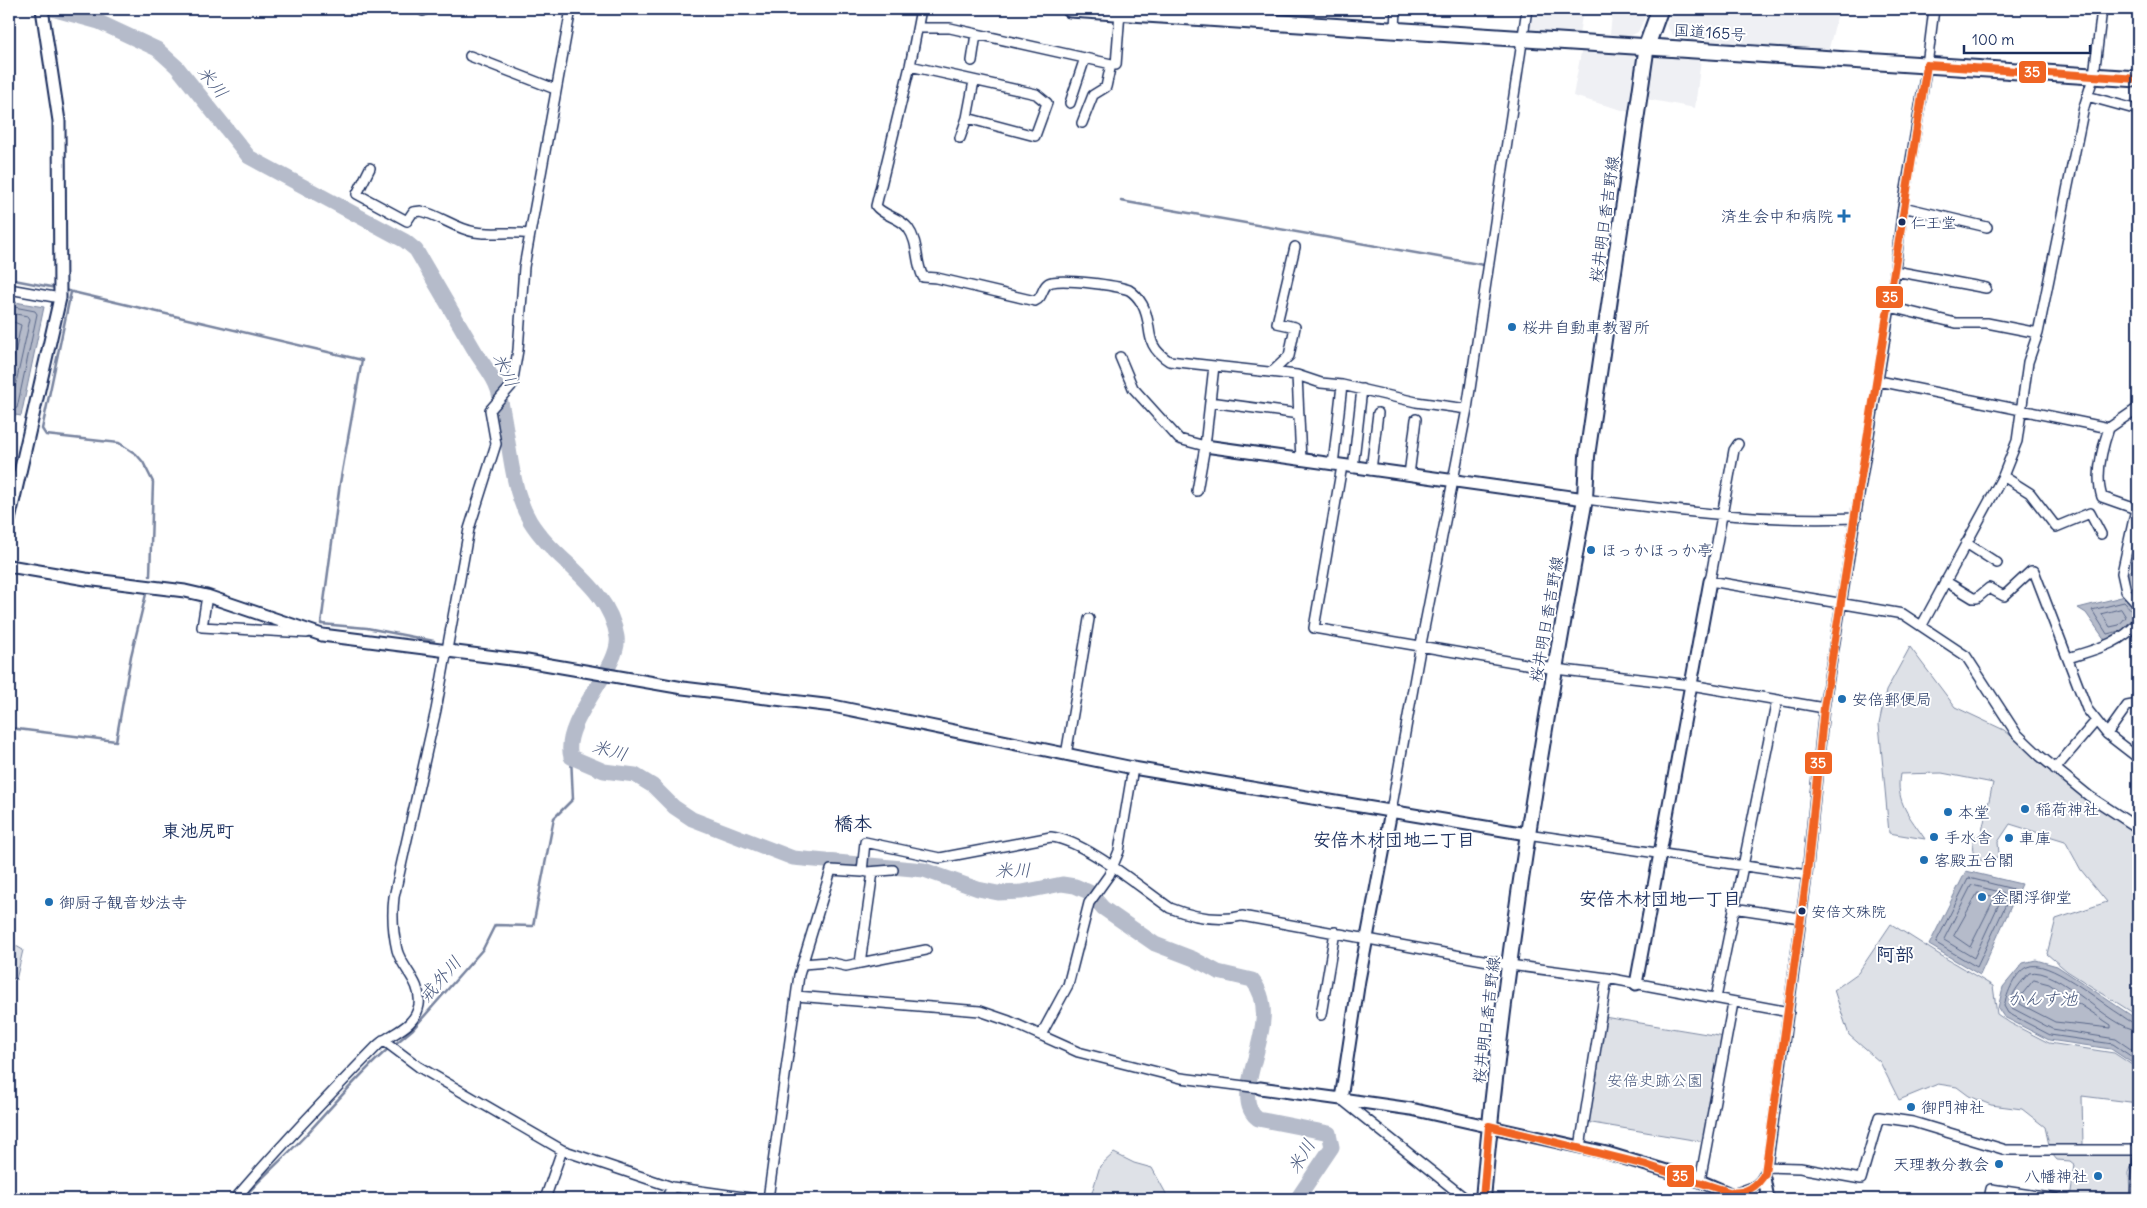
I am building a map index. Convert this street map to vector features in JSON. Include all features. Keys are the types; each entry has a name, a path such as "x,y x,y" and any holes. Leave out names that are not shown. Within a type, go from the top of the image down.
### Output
{"highway":[{"name":"国道165号","path":"1070,9 1395,28 2138,79"},
{"path":"1647,45 1660,9"}],"main road":[{"name":"桜井明日香吉野線","path":"1483,1199 1490,1126 1527,834 1585,499 1587,456 1647,45"}],"street":[{"path":"235,1199 304,1120 383,1040 412,1022 419,1004 416,985 397,952 392,916 405,844 436,710 445,651 469,528 496,444 490,410 512,384 518,350 524,267 529,234 571,9"},
{"path":"920,9 910,66 876,206 880,211 898,219 908,227 915,242 923,277 1035,301 1040,299 1044,287 1052,282 1091,283 1128,290 1143,305 1149,338 1158,353 1168,361 1297,375 1321,383 1342,385 1416,402 1467,408"},
{"path":"1395,28 1396,9"},
{"path":"1341,1099 1366,938 1391,811 1420,644 1454,481 1467,408 1527,9"},
{"path":"1768,1199 1766,1173 1807,875 1824,708 1879,381 1903,207 1927,65 1934,9"},
{"path":"1922,625 2003,476 2017,441 2028,362 2038,333 2087,96 2094,76 2102,9"},
{"path":"918,28 950,28 1116,65 1120,12"},
{"path":"9,520 60,298 59,121 42,13"},
{"path":"972,60 976,34"},
{"path":"470,56 555,89"},
{"path":"1070,103 1085,58"},
{"path":"1082,123 1093,96 1106,87 1111,64"},
{"path":"910,66 1036,94 1047,102 1035,136 967,118"},
{"path":"960,138 967,118 974,81"},
{"path":"2087,96 2138,110"},
{"path":"370,168 357,194 407,221 414,212 421,211 473,232 501,235 518,232 529,234"},
{"path":"1903,207 1988,227"},
{"path":"1272,372 1289,356 1295,327 1277,323 1295,247"},
{"path":"1895,270 1986,288"},
{"path":"9,289 60,298"},
{"path":"1890,307 1956,323 1987,323 2038,333"},
{"path":"1120,357 1133,388 1179,439 1205,446 1721,516 1803,520 1856,518"},
{"path":"1197,491 1205,446 1214,366"},
{"path":"1297,375 1300,460"},
{"path":"1879,381 2109,428"},
{"path":"1342,385 1343,466"},
{"path":"1362,389 1343,466 1314,628 1420,644 1555,669 1691,685 1824,708"},
{"path":"1210,402 1299,414"},
{"path":"2138,408 2109,428 2104,441 2099,488 2102,496 2136,509 2122,573 2126,591 2138,604"},
{"path":"1371,470 1378,413"},
{"path":"1409,475 1416,419"},
{"path":"1636,984 1721,516 1734,450 1738,444"},
{"path":"2003,476 2030,493 2056,527 2090,513 2101,534"},
{"path":"1966,543 1998,563"},
{"path":"9,566 86,579 185,591 207,596 322,635"},
{"path":"1945,581 1973,598 1977,598 1988,588 2004,596 2034,571 2087,709 2095,722 2107,734 2138,758"},
{"path":"1710,581 1903,614 1966,656 2016,733 2055,769 2089,796 2138,828"},
{"path":"207,596 202,627 322,635 598,672 683,688 833,706 1133,768 1527,834 1807,875"},
{"path":"1066,755 1090,619"},
{"path":"2068,658 2103,646 2129,634 2138,622"},
{"path":"1716,998 1741,866 1776,700"},
{"path":"2107,734 2127,706 2138,704"},
{"path":"2055,769 2095,722"},
{"path":"1042,1035 1068,985 1088,903 1113,868 1119,851 1133,768"},
{"path":"862,872 865,842 940,858 1051,837 1063,838 1113,868 1170,908 1184,914 1224,921 1242,916 1510,965 1607,978 1789,1012"},
{"path":"768,1199 796,996 803,964 831,870 873,872 893,870"},
{"path":"860,963 873,872"},
{"path":"1733,908 1800,918"},
{"path":"1321,1015 1335,932"},
{"path":"803,964 828,962 846,966 926,950"},
{"path":"1580,1148 1607,978"},
{"path":"796,996 980,1011 1042,1035 1078,1052 1172,1076 1411,1109 1490,1126 1580,1148 1700,1181 1729,1197 1742,1199"},
{"path":"1700,1181 1733,1003"},
{"path":"383,1040 420,1067 562,1150 672,1187 757,1199"},
{"path":"1341,1099 1466,1199"},
{"path":"1729,1197 1751,1190 1766,1173 1800,1168 1861,1179 1879,1117 1913,1122 2006,1150 2138,1150"},
{"path":"545,1199 562,1150"},
{"path":"2135,1199 2138,1160"},
{"path":"666,1199 672,1187"},
{"path":"1989,1199 1991,1189 2057,1199"}],"shaded area":[{"path":"1531,9 1583,9 1579,35 1528,31"},
{"path":"1588,9 1649,9 1638,32 1628,37 1610,34 1612,15 1588,12"},
{"path":"1672,9 1839,9 1828,52 1677,40 1666,26"},
{"path":"1582,47 1628,50 1636,58 1629,112 1573,96"},
{"path":"1665,54 1701,59 1695,108 1646,99 1651,63 1657,55"}],"green space":[{"path":"2138,565 2138,598 2129,588 2129,572"},
{"path":"1910,647 1955,707 2004,730 2078,792 2138,832 2138,1016 2067,971 2047,954 2056,919 2107,902 2081,870 2065,841 2010,824 1998,842 1999,854 1993,862 1978,859 1975,856 1973,852 1974,837 1982,831 1993,783 1942,773 1900,774 1900,793 1905,809 1925,839 1889,833 1879,724 1886,691"},
{"path":"1891,924 1993,986 1997,1014 2010,1023 2049,1043 2114,1053 2138,1069 2138,1103 2082,1096 2083,1145 2049,1145 2045,1127 2022,1109 1991,1105 1969,1096 1957,1087 1938,1084 1899,1100 1880,1062 1849,1035 1834,990 1858,973"},
{"path":"9,942 23,950 16,980 9,977"},
{"name":"安倍史跡公園","path":"1604,1017 1725,1037 1705,1142 1586,1122"},
{"path":"1114,1153 1134,1163 1152,1168 1169,1199 1090,1199 1100,1166"},
{"path":"2052,1154 2135,1155 2129,1173 2130,1199 2070,1198 2075,1165 2070,1161 2057,1160"}],"water":[{"path":"9,301 44,307 21,416 9,414"},
{"path":"2125,596 2138,611 2138,620 2125,635 2105,640 2086,613 2078,608"},
{"path":"1966,871 2021,884 1980,975 1929,945"},
{"name":"かんす池","path":"2036,960 2057,966 2138,1020 2138,1067 2111,1049 2049,1040 2004,1017 1998,1008 2003,987 2023,963"}],"waterway":[{"name":"米川","path":"52,9 99,22 157,49 177,67 249,157 405,241 416,250 496,385 502,406 517,491 530,521 553,549 593,588 604,603 612,619 617,637 616,649 602,679 574,728 570,743 571,757 604,771 635,775 653,786 674,807 692,819 793,858 924,870 978,889 998,893 1022,892 1062,884 1075,886 1089,892 1103,908 1155,944 1194,959 1218,972 1252,980 1261,997 1263,1016 1261,1035 1248,1092 1249,1108 1258,1119 1329,1133 1332,1147 1297,1199"},
{"path":"1121,201 1484,265"},
{"path":"9,279 56,288"},
{"path":"64,290 362,360 340,483 321,624 367,628 434,641"},
{"path":"71,292 42,429 46,435 119,443 136,454 143,462 153,482 150,576"},
{"path":"9,728 116,741 131,656 146,594"},
{"name":"戒外川","path":"394,1045 413,1029 483,949 495,925 533,926 554,818 573,799 571,757"},
{"name":"戒外川","path":"242,1199 304,1137 345,1091 389,1048"}],"transit line":[{"name":"35","path":"1927,65 2138,79"},
{"name":"35","path":"1489,1126 1646,1165 1729,1192 1746,1191 1755,1186 1765,1173 1807,875 1824,708 1927,65"},
{"name":"35","path":"1483,1199 1489,1126"}],"place":[{"name":"済生会中和病院","path":"1844,216"},
{"name":"仁王堂","path":"1902,222"},
{"name":"桜井自動車教習所","path":"1512,327"},
{"name":"ほっかほっか亭","path":"1591,550"},
{"name":"安倍郵便局","path":"1842,699"},
{"name":"稲荷神社","path":"2025,809"},
{"name":"本堂","path":"1948,812"},
{"name":"手水舎","path":"1934,837"},
{"name":"車庫","path":"2009,838"},
{"name":"客殿五台閣","path":"1924,860"},
{"name":"金閣浮御堂","path":"1982,897"},
{"name":"御厨子観音妙法寺","path":"49,902"},
{"name":"安倍文殊院","path":"1802,911"},
{"name":"御門神社","path":"1911,1107"},
{"name":"天理教分教会","path":"1999,1164"},
{"name":"八幡神社","path":"2098,1176"}],"district":[{"name":"橋本","path":"853,823"},
{"name":"東池尻町","path":"198,830"},
{"name":"安倍木材団地二丁目","path":"1394,839"},
{"name":"安倍木材団地一丁目","path":"1660,898"},
{"name":"阿部","path":"1895,954"}]}
